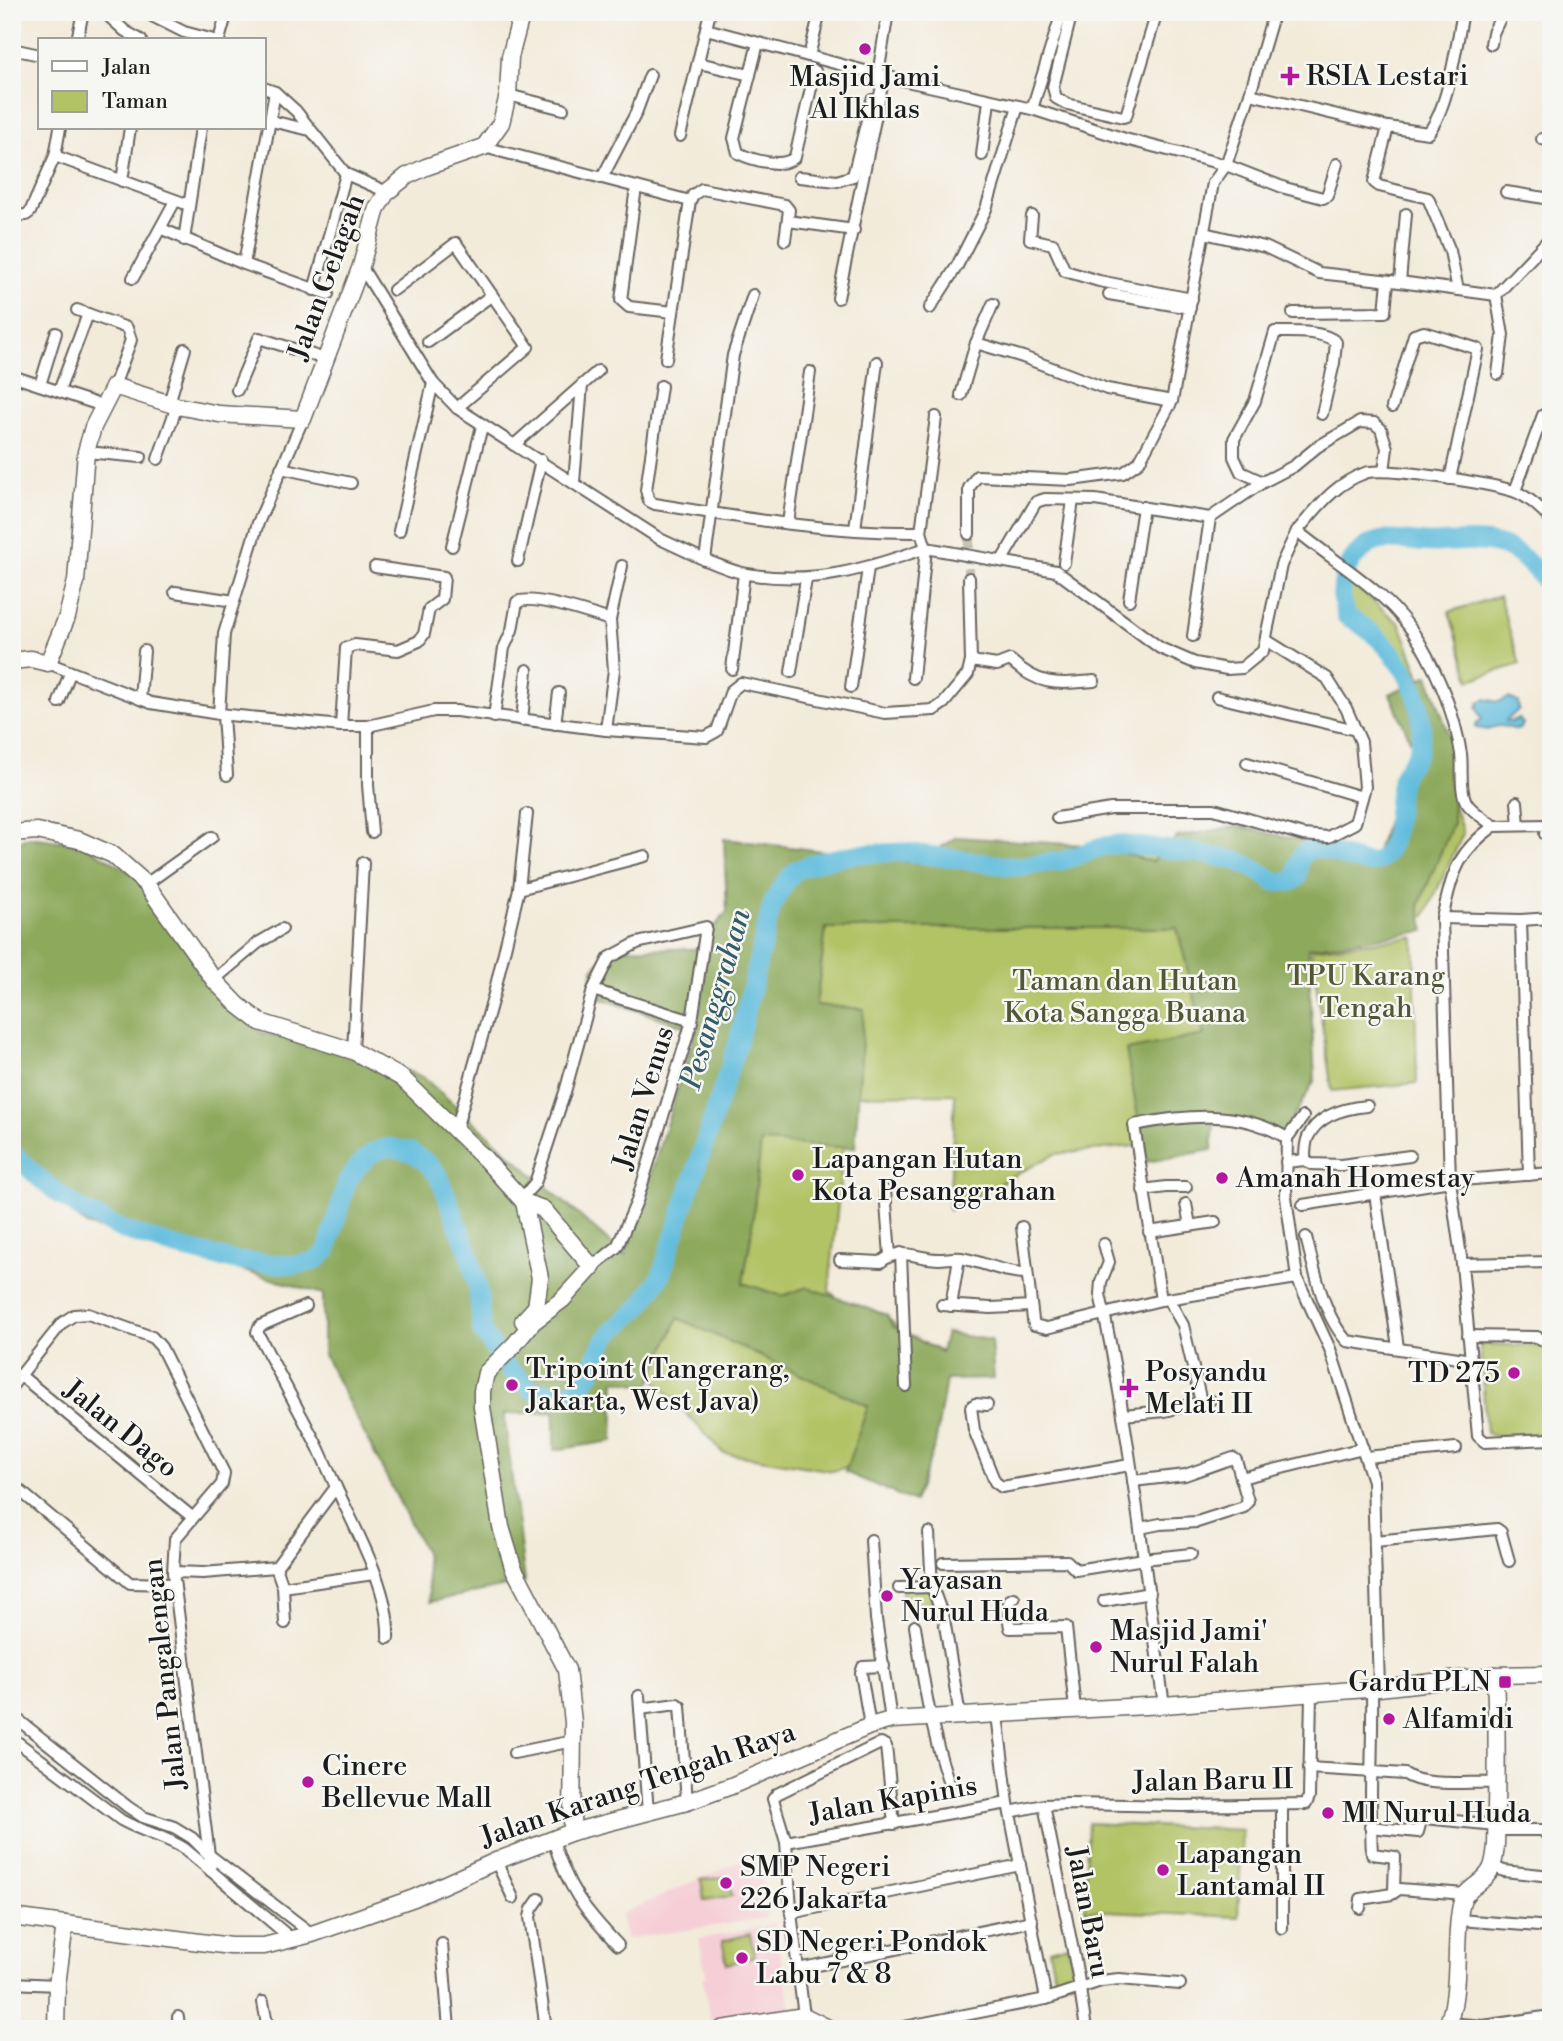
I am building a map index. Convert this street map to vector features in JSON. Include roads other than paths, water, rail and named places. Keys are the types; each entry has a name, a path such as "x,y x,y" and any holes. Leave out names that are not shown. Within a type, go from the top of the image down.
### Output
{"street":[{"path":"77,38 83,12"},
{"path":"218,38 227,12"},
{"path":"522,12 510,57 508,95 501,123 484,147 690,201"},
{"path":"680,135 710,12"},
{"path":"809,56 820,12"},
{"path":"838,298 854,230 881,75 888,12"},
{"path":"1032,109 1062,12"},
{"path":"1072,12 1053,87 1055,98 1067,104 1124,117 1157,12"},
{"path":"969,534 969,488 977,476 1071,480 1123,473 1139,462 1172,401 1213,183 1226,165 1274,12"},
{"path":"1250,94 1388,127 1420,134 1428,133 1436,123 1463,12"},
{"path":"1491,44 1503,12"},
{"path":"107,13 125,31 137,38"},
{"path":"146,13 184,33 208,38"},
{"path":"706,29 881,75 1032,109 1125,139 1226,165 1285,188 1324,198 1336,164"},
{"path":"758,43 734,138 738,153 783,164 792,161 815,71"},
{"path":"12,49 38,55"},
{"path":"703,64 750,75"},
{"path":"603,178 636,113 650,75"},
{"path":"799,177 836,181 853,176 881,75"},
{"path":"244,264 271,121 270,90"},
{"path":"270,90 296,111 346,174 387,192"},
{"path":"508,95 563,109"},
{"path":"982,155 989,101"},
{"path":"930,308 957,266 986,209 1018,106"},
{"path":"271,121 310,130"},
{"path":"1388,127 1374,182 1379,186 1428,198 1450,251 1458,290"},
{"path":"12,216 30,212 55,156 60,130"},
{"path":"122,181 131,130"},
{"path":"184,240 201,130"},
{"name":"Jalan Gelagah","path":"303,419 361,266 377,208 387,192 407,176 484,147"},
{"path":"55,156 189,205"},
{"path":"314,290 346,174"},
{"path":"636,187 621,300 629,307 673,312"},
{"path":"666,359 693,195 702,189 785,205 789,210 785,240"},
{"path":"1506,192 1551,198"},
{"path":"133,278 176,201"},
{"path":"1400,282 1406,215"},
{"path":"1032,216 1030,239 1053,244 1065,271 1191,304"},
{"path":"788,220 854,230"},
{"path":"162,229 244,264 328,294"},
{"path":"1204,233 1265,247 1319,274 1496,295"},
{"path":"1496,295 1551,237"},
{"path":"394,290 456,243 528,347 457,408"},
{"path":"361,266 433,383 457,408 660,539 744,574 806,579 868,569 926,548 1002,560 1056,571 1160,648 1195,663 1227,669 1242,668 1263,652 1281,565 1297,531 1336,487 1368,471 1450,479 1515,491 1551,520"},
{"path":"1293,313 1384,312 1388,281"},
{"path":"1109,293 1191,304"},
{"path":"428,342 492,295"},
{"path":"706,556 733,355 754,295"},
{"path":"1496,295 1503,335 1497,374"},
{"path":"961,395 976,343 993,304"},
{"path":"48,663 67,617 76,581 86,452 132,336 127,328 83,312 59,391"},
{"path":"1263,482 1241,472 1234,457 1234,439 1255,401 1275,332 1301,332 1331,338 1336,342 1322,414"},
{"path":"1392,407 1414,335 1424,332 1478,349 1450,479"},
{"path":"40,385 57,333"},
{"path":"237,390 259,338 325,359"},
{"path":"976,343 1023,357 1107,389 1172,401"},
{"path":"159,459 185,349"},
{"path":"855,529 877,362"},
{"path":"514,444 598,371"},
{"path":"788,523 810,372"},
{"path":"12,376 103,406"},
{"path":"399,531 433,383"},
{"path":"574,482 582,385"},
{"path":"114,386 173,404 219,414 303,419 258,523 224,634 221,715 227,775"},
{"path":"661,386 646,496 655,504 711,517 920,532"},
{"path":"1515,491 1543,415"},
{"path":"913,678 926,548 920,532 936,418"},
{"path":"1002,560 1036,502 1045,499 1096,500 1210,518 1263,482 1294,466 1317,447 1360,422 1374,423 1381,429 1387,448 1384,471"},
{"path":"452,546 482,426"},
{"path":"86,452 141,457"},
{"path":"518,561 541,460"},
{"path":"281,468 351,483"},
{"path":"1064,563 1073,500"},
{"path":"1129,600 1143,507"},
{"path":"1193,636 1210,518"},
{"path":"1297,531 1369,585 1401,614 1421,645 1450,709 1461,754 1463,792 1474,811 1494,826 1519,825 1549,831"},
{"path":"606,730 614,670 610,620 622,566"},
{"path":"341,726 346,648 355,645 398,650 419,641 424,634 429,609 442,599 443,577 375,567"},
{"path":"851,687 868,569"},
{"path":"732,669 744,574"},
{"path":"12,661 32,659 48,663 140,699 221,715 368,726 434,711 456,711 606,730 706,737 717,731 731,691 741,683 885,713 934,710 944,703 968,674 971,660 969,578"},
{"path":"791,672 806,579"},
{"path":"175,592 234,601"},
{"path":"494,717 504,648 512,630 517,602 522,600 547,603 610,620"},
{"path":"1057,818 1111,809 1214,809 1303,835 1328,837 1355,823 1365,787 1361,742 1346,708 1327,678 1266,640"},
{"path":"140,699 144,652"},
{"path":"971,660 997,665 1010,660 1025,674 1054,684 1094,681"},
{"path":"522,720 527,670"},
{"path":"59,702 70,673"},
{"path":"555,724 559,693"},
{"path":"1217,697 1356,730"},
{"path":"368,726 368,785 372,832"},
{"path":"1247,762 1362,797"},
{"path":"1517,802 1519,825"},
{"path":"456,1130 494,994 519,889 527,814"},
{"path":"1494,826 1459,859 1449,881 1442,918 1450,1181 1462,1264 1478,1436 1485,1442 1551,1439"},
{"path":"12,834 37,831 79,839 113,855 146,884 214,980 238,1005 260,1022 353,1051 402,1078 485,1158 522,1200 543,1209 592,1267 562,1300 510,1342 483,1369 482,1391 482,1407 501,1527 513,1567 567,1670 573,1741 572,1826"},
{"path":"146,884 212,837"},
{"path":"519,889 645,856"},
{"path":"353,1051 363,863"},
{"path":"1442,918 1551,918"},
{"path":"1521,920 1529,1175"},
{"name":"Jalan Venus","path":"592,1267 617,1247 636,1201 692,1021 706,927 637,943 609,958 593,990"},
{"path":"214,980 258,943 282,929"},
{"path":"510,1342 536,1307 540,1278 522,1200 534,1183 565,1092 593,990 692,1021"},
{"path":"1304,1160 1307,1138 1318,1123 1346,1108 1367,1106"},
{"path":"1123,1415 1165,1411 1205,1401 1183,1325 1165,1299 1149,1231 1134,1125 1175,1118 1222,1116 1270,1127 1287,1138"},
{"path":"1303,1117 1287,1138 1286,1162 1286,1197 1297,1279 1330,1349 1373,1481 1376,1689 1370,1827 1372,1854 1395,1857 1394,1891"},
{"path":"1286,1162 1304,1160 1311,1164 1341,1165 1410,1156"},
{"path":"1303,1205 1450,1181 1551,1173"},
{"path":"1143,1191 1186,1187"},
{"path":"885,1191 896,1254 906,1386"},
{"path":"1375,1194 1398,1347"},
{"path":"1186,1204 1191,1225"},
{"path":"1149,1231 1215,1222"},
{"path":"1022,1227 1034,1325 1047,1328 1165,1299 1297,1279"},
{"path":"1306,1237 1319,1286 1340,1334 1347,1341 1358,1345 1398,1347 1471,1360"},
{"path":"1104,1244 1109,1262 1101,1282 1100,1294 1123,1415 1164,1705"},
{"path":"841,1260 881,1262 896,1254 938,1259 959,1258 1015,1273 1026,1273"},
{"path":"959,1258 947,1305 992,1308 1031,1306"},
{"path":"1462,1264 1551,1262"},
{"path":"306,1306 260,1326 257,1332 318,1447 374,1574 383,1602 388,1638"},
{"name":"Jalan Pangalengan","path":"20,1375 62,1323 74,1315 88,1314 152,1336 162,1347 224,1473 222,1484 175,1539 173,1572 211,1871"},
{"path":"1468,1336 1537,1337 1551,1344"},
{"path":"12,1386 20,1375"},
{"name":"Jalan Dago","path":"20,1375 192,1517"},
{"path":"987,1405 975,1404 971,1407 974,1430 995,1482 1002,1487 1130,1465"},
{"path":"1241,1478 1365,1453 1456,1448"},
{"path":"1133,1481 1185,1475 1233,1458 1236,1460 1248,1501 1244,1507 1197,1522 1140,1528"},
{"path":"12,1484 130,1583 173,1584"},
{"path":"173,1572 276,1567 336,1488"},
{"path":"1375,1541 1497,1529 1501,1532 1510,1561"},
{"path":"929,1533 932,1587 944,1619 960,1716"},
{"path":"871,1540 876,1619 891,1720"},
{"path":"943,1563 1067,1561 1076,1570 1191,1554"},
{"path":"276,1567 283,1587 285,1623"},
{"path":"283,1587 374,1574"},
{"path":"899,1588 932,1587"},
{"path":"1104,1601 1150,1593"},
{"path":"1014,1598 1010,1600 1007,1608 1010,1628 1066,1627 1075,1709"},
{"path":"915,1626 931,1717 949,1783"},
{"path":"870,1726 861,1673 863,1667 884,1666"},
{"name":"Jalan Karang Tengah Raya","path":"12,1917 230,1946 264,1945 293,1940 414,1899 496,1861 553,1840 572,1826 595,1826 687,1802 767,1772 870,1726 891,1720 1164,1705 1376,1689 1495,1675 1551,1674"},
{"path":"1495,1675 1498,1730 1496,1827 1492,1866 1481,1882 1466,1894 1459,1920 1454,1993 1447,2026 1483,2026 1551,2016"},
{"name":"Jalan Baru II","path":"1009,1807 1308,1802 1311,1694"},
{"path":"639,1696 648,1812"},
{"path":"640,1709 677,1704 680,1706 687,1802"},
{"path":"997,1715 1009,1807 1046,1999"},
{"path":"12,1716 128,1807 143,1817 174,1827 192,1838 208,1854 312,1934"},
{"path":"12,1738 121,1820 137,1829 169,1839 185,1849 293,1940"},
{"path":"514,1753 573,1741"},
{"path":"804,2015 791,1913 786,1842 773,1802 775,1796 881,1742 886,1746 894,1824"},
{"path":"1309,1768 1405,1774 1412,1779 1451,1783 1497,1783"},
{"path":"1282,1804 1282,1928"},
{"name":"Jalan Baru","path":"1044,1805 1086,2029"},
{"name":"Jalan Kapinis","path":"786,1842 1009,1807"},
{"path":"1370,1827 1418,1832 1424,1818 1496,1827 1543,1829 1546,1834 1551,1835"},
{"path":"553,1840 564,1874 577,1897 618,1945"},
{"path":"496,1861 513,1898"},
{"path":"791,1913 1020,1865"},
{"path":"1492,1866 1504,1871 1551,1876"},
{"path":"1360,1908 1361,1899 1399,1889 1466,1894"},
{"path":"539,1899 530,1917 546,2029"},
{"path":"1459,1920 1551,1927"},
{"path":"798,1969 1032,1922"},
{"path":"56,2029 57,1985 65,1924"},
{"path":"442,1944 449,2029"},
{"path":"894,2029 915,2027 1046,1999 1101,1981 1119,1979 1180,1984"},
{"path":"12,1983 57,1985"},
{"path":"263,2002 268,2029"},
{"path":"722,2029 804,2015 830,2029"}],"water":[{"path":"1509,698 1518,702 1519,709 1506,721 1519,718 1523,724 1521,728 1476,728 1476,724 1482,719 1477,708 1479,702 1485,699 1498,702"}],"waterway":[{"name":"Pesanggrahan","path":"12,1152 63,1197 85,1212 123,1230 176,1247 236,1261 296,1265 315,1261 327,1251 347,1181 360,1164 373,1152 389,1147 411,1152 439,1176 469,1253 478,1288 482,1331 508,1369 532,1390 564,1394 580,1387 592,1371 597,1353 611,1332 641,1306 661,1275 738,1042 772,905 796,870 820,861 856,854 905,852 1016,867 1061,861 1104,846 1120,844 1234,860 1248,865 1275,882 1291,882 1297,878 1300,859 1308,850 1318,849 1353,860 1376,862 1389,848 1402,778 1418,751 1420,710 1414,690 1393,654 1363,626 1346,616 1342,586 1353,559 1367,546 1384,540 1486,542 1503,546 1524,559 1551,589"}],"tunnel":[{"path":"969,534 969,578"}],"place":[{"name":"Masjid Jami Al Ikhlas","path":"865,49"},
{"name":"RSIA Lestari","path":"1290,76"},
{"name":"Lapangan Hutan Kota Pesanggrahan","path":"798,1175"},
{"name":"Amanah Homestay","path":"1222,1178"},
{"name":"TD 275","path":"1514,1373"},
{"name":"Tripoint (Tangerang, Jakarta, West Java)","path":"512,1385"},
{"name":"Posyandu Melati II","path":"1129,1388"},
{"name":"Yayasan Nurul Huda","path":"887,1596"},
{"name":"Masjid Jami' Nurul Falah","path":"1096,1647"},
{"name":"Gardu PLN","path":"1505,1682"},
{"name":"Alfamidi","path":"1389,1719"},
{"name":"Cinere Bellevue Mall","path":"308,1782"},
{"name":"MI Nurul Huda","path":"1328,1813"},
{"name":"Lapangan Lantamal II","path":"1163,1870"},
{"name":"SMP Negeri 226 Jakarta","path":"726,1883"},
{"name":"SD Negeri Pondok Labu 7 & 8","path":"742,1958"}],"park label":[{"name":"TPU Karang Tengah","path":"1366,992"},
{"name":"Taman dan Hutan Kota Sangga Buana","path":"1125,997"}]}
